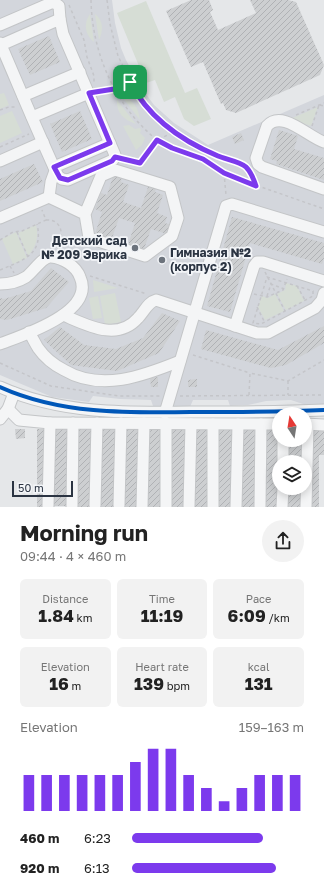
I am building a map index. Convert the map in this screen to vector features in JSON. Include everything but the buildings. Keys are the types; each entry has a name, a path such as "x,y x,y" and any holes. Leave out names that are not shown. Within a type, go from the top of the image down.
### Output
{"street":[{"path":"0,25 51,3 55,3 59,6 63,34 115,157 112,161 68,180 60,178 25,100 5,69 0,44 60,19"},
{"path":"25,100 80,72"},
{"path":"32,118 89,93"},
{"path":"324,142 297,126 282,121 273,121 267,126 256,157 258,164 262,167 324,189"},
{"path":"0,161 43,142"},
{"path":"49,197 55,169 110,143"},
{"path":"115,170 170,187 178,218 172,236 145,256 89,238 85,214 101,176 115,170"},
{"path":"0,218 49,197 85,214"},
{"path":"166,507 166,418 170,396 224,208 232,204 324,232"},
{"path":"0,284 19,281 32,272 44,259 50,257 72,265 79,273 82,284 82,293 76,303 63,315 29,332 2,342"},
{"path":"235,326 255,264 259,261 324,281"},
{"path":"63,315 94,328 107,331 117,330 135,322 150,303 154,301 264,334 268,333 287,316 315,308 322,300 324,293"},
{"path":"29,332 41,352 58,367 74,375 95,380 117,380 156,371 181,356"},
{"path":"0,387 52,405 166,418 191,424 272,424"},
{"path":"0,419 8,409 14,393"},
{"path":"8,409 19,420 50,423 144,423 166,418 324,410"},
{"path":"48,506 50,423"},
{"path":"72,506 73,423"},
{"path":"95,505 97,423"},
{"path":"119,505 121,423"},
{"path":"142,507 144,423"},
{"path":"188,506 191,424"},
{"path":"213,424 213,507"},
{"path":"236,507 238,424"},
{"path":"260,424 260,506"},
{"path":"312,424 324,425"},
{"path":"306,447 306,507"},
{"path":"282,507 283,495"}],"path":[{"path":"91,0 96,39 105,68 114,89 136,118 157,140 172,148 203,159 224,173 256,186 324,209"},
{"path":"108,0 108,15 118,56 130,82 148,108 174,132 210,152 244,165 251,173 256,186"},
{"path":"68,2 84,40 87,57 94,76 94,84 89,93"},
{"path":"89,93 114,89 130,82"},
{"path":"0,110 9,107 18,107 25,100"},
{"path":"282,121 324,103"},
{"path":"320,105 324,106"},
{"path":"309,134 320,105"},
{"path":"0,147 38,130"},
{"path":"115,157 140,163 157,140 174,132"},
{"path":"224,173 228,205"},
{"path":"38,202 46,220"},
{"path":"0,240 46,220 55,221 60,226 62,239 56,258"},
{"path":"0,270 28,258 34,250 38,239 37,224"},
{"path":"17,232 28,258"},
{"path":"259,261 287,316"},
{"path":"79,273 151,296 154,301"},
{"path":"267,277 314,291 312,297 287,316 260,324 253,322 267,277"},
{"path":"246,292 267,297 284,289 271,284"},
{"path":"267,297 271,284"},
{"path":"297,286 305,301"},
{"path":"257,307 265,322"},
{"path":"181,356 288,381 324,360"},
{"path":"0,363 51,386 119,396 324,395"},
{"path":"249,395 250,373"},
{"path":"288,381 288,395"}],"shaded area":[{"name":"Гимназия №2 (корпус 2)","path":"0,0 112,0 115,23 121,48 140,86 154,105 174,123 208,145 324,95 324,404 306,405 291,400 266,401 248,405 230,406 228,400 193,400 190,407 153,406 151,400 93,396 89,402 52,397 0,375"},
{"path":"146,1 185,93 197,88 211,119 194,126 184,119 175,97 164,102 155,80 146,83 117,13"},
{"path":"90,14 94,42 87,33 86,29 86,22"},
{"path":"95,14 100,20 102,26 99,40"},
{"path":"4,93 9,105 0,109 0,94"},
{"path":"122,97 133,102 140,120"},
{"path":"117,100 136,124 124,118 119,112"},
{"path":"318,107 311,126 290,119"},
{"path":"12,111 22,133 0,143 0,116"},
{"path":"129,125 135,129 140,128 140,133 145,138 142,145 136,150 123,126"},
{"path":"36,225 36,242 28,256 18,233"},
{"path":"16,232 27,258 13,264 2,239"},
{"path":"93,280 118,288 94,292"},
{"path":"286,283 297,286 304,301 286,310 277,294 285,290"},
{"path":"115,293 121,322 105,325 100,296"},
{"path":"275,294 284,311 265,320 258,307 262,296 268,298"},
{"path":"98,296 102,318 93,319 89,298"}],"cycle path":[{"path":"0,387 48,403 122,412 260,412 324,410"}],"place":[{"name":"Детский сад № 209 Эврика","path":"135,248"},
{"name":"Гимназия №2 (корпус 2)","path":"162,260"}],"route":[{"path":"130,82 148,108 174,132 197,146 232,162 244,165 251,173 256,186 224,173 203,159 172,148 157,140 140,163 115,157 112,161 68,180 60,178 54,167 110,143 89,93 114,89 130,82"}]}
